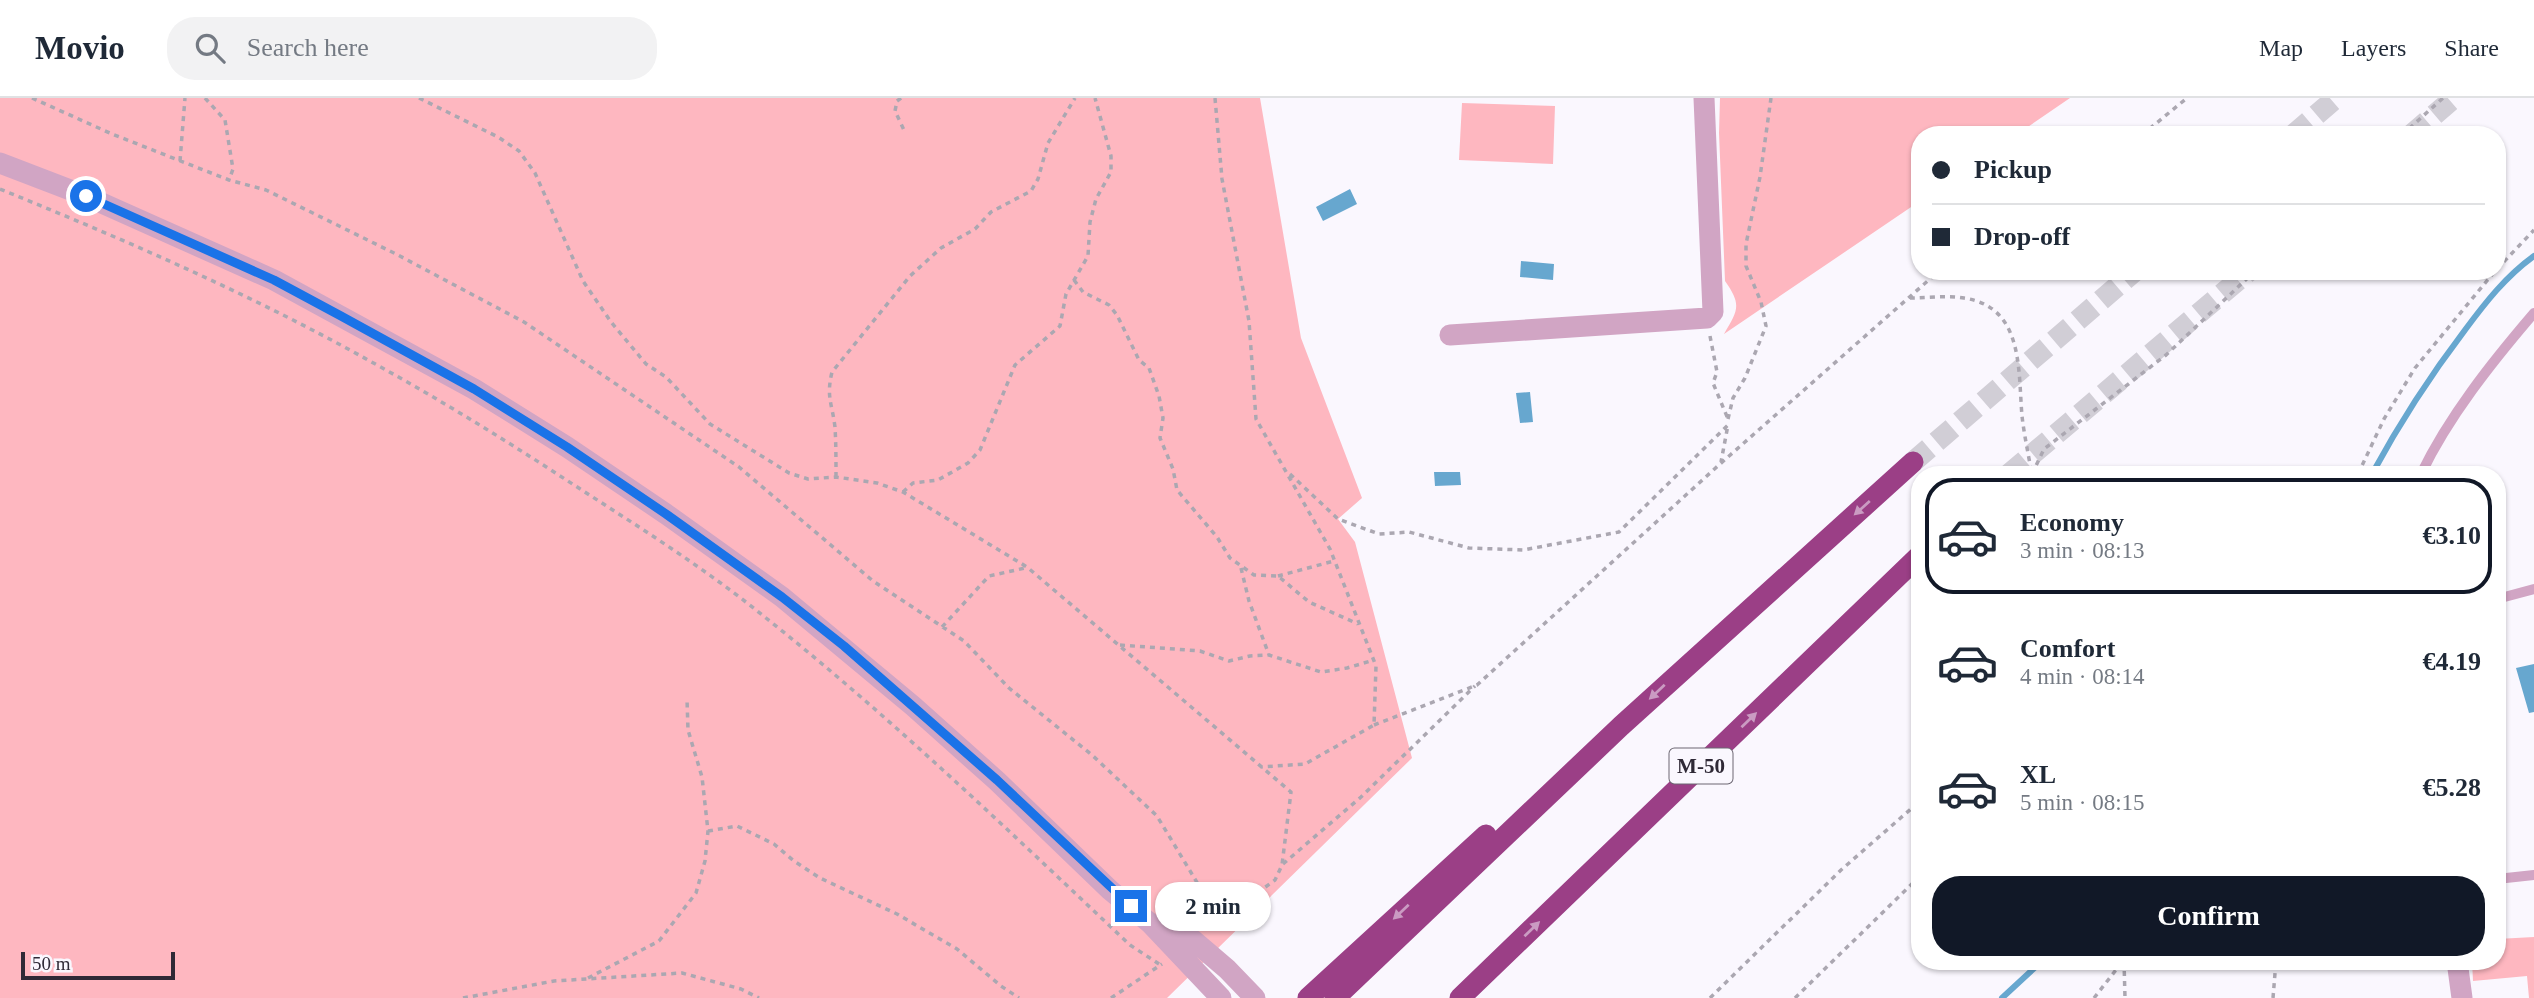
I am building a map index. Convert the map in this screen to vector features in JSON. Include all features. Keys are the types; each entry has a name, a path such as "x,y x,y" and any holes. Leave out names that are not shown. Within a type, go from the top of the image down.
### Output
{"highway":[{"path":"1335,998 1621,726 1913,462"},
{"name":"M-50","path":"1461,998 1911,564"},
{"path":"1308,998 1515,807 1621,726"}],"street":[{"path":"1450,335 1707,318 1713,312 1703,98"},
{"path":"0,163 86,196 274,280 474,389 567,447 666,514 782,597 844,646 941,730 1110,890 1151,924 1216,993"},
{"path":"1151,924 1193,940 1255,998"},
{"path":"2459,970 2462,998"}],"lane":[{"path":"2425,466 2434,446 2502,349 2534,313"},
{"path":"2506,597 2534,589"},
{"path":"2506,878 2534,875"}],"path":[{"path":"32,98 180,161 229,180 266,190 396,254 524,322 739,467 873,581 964,641 1009,688 1093,755 1157,816 1219,919"},
{"path":"180,161 185,98"},
{"path":"205,98 225,120 233,169 229,180"},
{"path":"419,98 498,137 519,151 534,173 583,281 646,364 666,377 710,424 789,473 808,479 836,478 877,483 903,492 1027,567 1291,792 1282,865 1275,880 1208,929"},
{"path":"901,98 895,111 904,130"},
{"path":"836,478 835,432 827,391 832,372 909,275 940,248 975,229 991,212 1031,191 1038,179 1048,143 1075,98"},
{"path":"903,492 914,483 938,480 968,463 980,450 1015,365 1060,326 1066,294 1087,256 1090,222 1096,199 1111,172 1111,156 1095,98"},
{"path":"1215,98 1222,179 1249,321 1256,419 1334,561 1374,660 1374,725"},
{"path":"1720,464 1733,398 1745,378 1766,326 1761,302 1746,266 1746,244 1760,177 1771,98"},
{"path":"2153,126 2187,98"},
{"path":"2412,126 2443,98"},
{"path":"0,189 102,230 214,281 365,358 487,429 648,533 765,617 892,724 976,799 1130,945 1169,974"},
{"path":"2506,259 2534,230"},
{"path":"1074,280 1083,292 1109,305 1117,315 1139,360 1149,369 1163,418 1160,438 1173,470 1177,490 1217,537 1230,558 1254,575 1278,576 1334,561"},
{"path":"1282,865 1361,797 1477,685 1720,464 1930,280"},
{"path":"2036,466 2044,449 2166,355 2245,280"},
{"path":"2362,466 2384,419 2415,368 2488,280"},
{"path":"1909,298 1965,298 1993,308 2009,328 2018,353 2022,420 2031,466"},
{"path":"1713,362 1717,372 1713,383 1728,422"},
{"path":"1286,471 1338,519 1379,534 1409,532 1469,548 1523,550 1619,533 1728,422"},
{"path":"942,627 989,576 1027,567"},
{"path":"1241,568 1249,601 1269,655"},
{"path":"1278,576 1309,602 1360,625"},
{"path":"1118,645 1200,651 1229,661 1269,655 1321,672 1374,660"},
{"path":"1261,767 1305,764 1374,725 1477,685"},
{"path":"587,978 659,941 696,893 705,861 708,831 702,777 688,730 687,699"},
{"path":"1710,998 1841,870 1911,809"},
{"path":"708,831 737,826 774,844 820,878 897,914 957,949 1000,986 1019,998"},
{"path":"1795,998 1911,885"},
{"path":"1157,955 1165,962"},
{"path":"2094,998 2116,970"},
{"path":"2123,970 2125,998"},
{"path":"2273,998 2275,970"},
{"path":"463,998 554,981 682,973 741,989 759,998"},
{"path":"1111,998 1147,974"}],"shaded area":[{"path":"0,98 1260,98 1301,338 1362,498 1338,519 1355,542 1412,758 1167,998 0,998"},
{"path":"1720,98 2070,98 2029,126 1911,126 1911,207 1724,334 1735,313 1736,302 1725,281"},
{"path":"1462,103 1555,106 1553,164 1459,160"},
{"path":"2534,937 2534,998 2529,998 2527,976 2473,981 2472,970 2506,970 2506,939"}],"water":[{"path":"1350,189 1357,204 1323,221 1316,207"},
{"path":"1521,261 1554,264 1553,280 1520,277"},
{"path":"1530,392 1533,422 1520,423 1516,393"},
{"path":"1434,472 1460,472 1461,485 1435,486"},
{"path":"2534,664 2534,712 2529,713 2516,668"}],"waterway":[{"path":"2506,280 2534,256"},
{"path":"2377,466 2452,347 2506,280"},
{"path":"2002,998 2032,970"}],"tunnel":[{"path":"2303,126 2336,98"},
{"path":"2421,126 2454,98"},
{"path":"1913,462 2125,280"},
{"path":"2018,466 2238,280"}],"route":[{"path":"86,196 274,280 341,316 474,389 567,447 666,514 782,597 844,646 997,780 1110,890 1131,906"}]}
